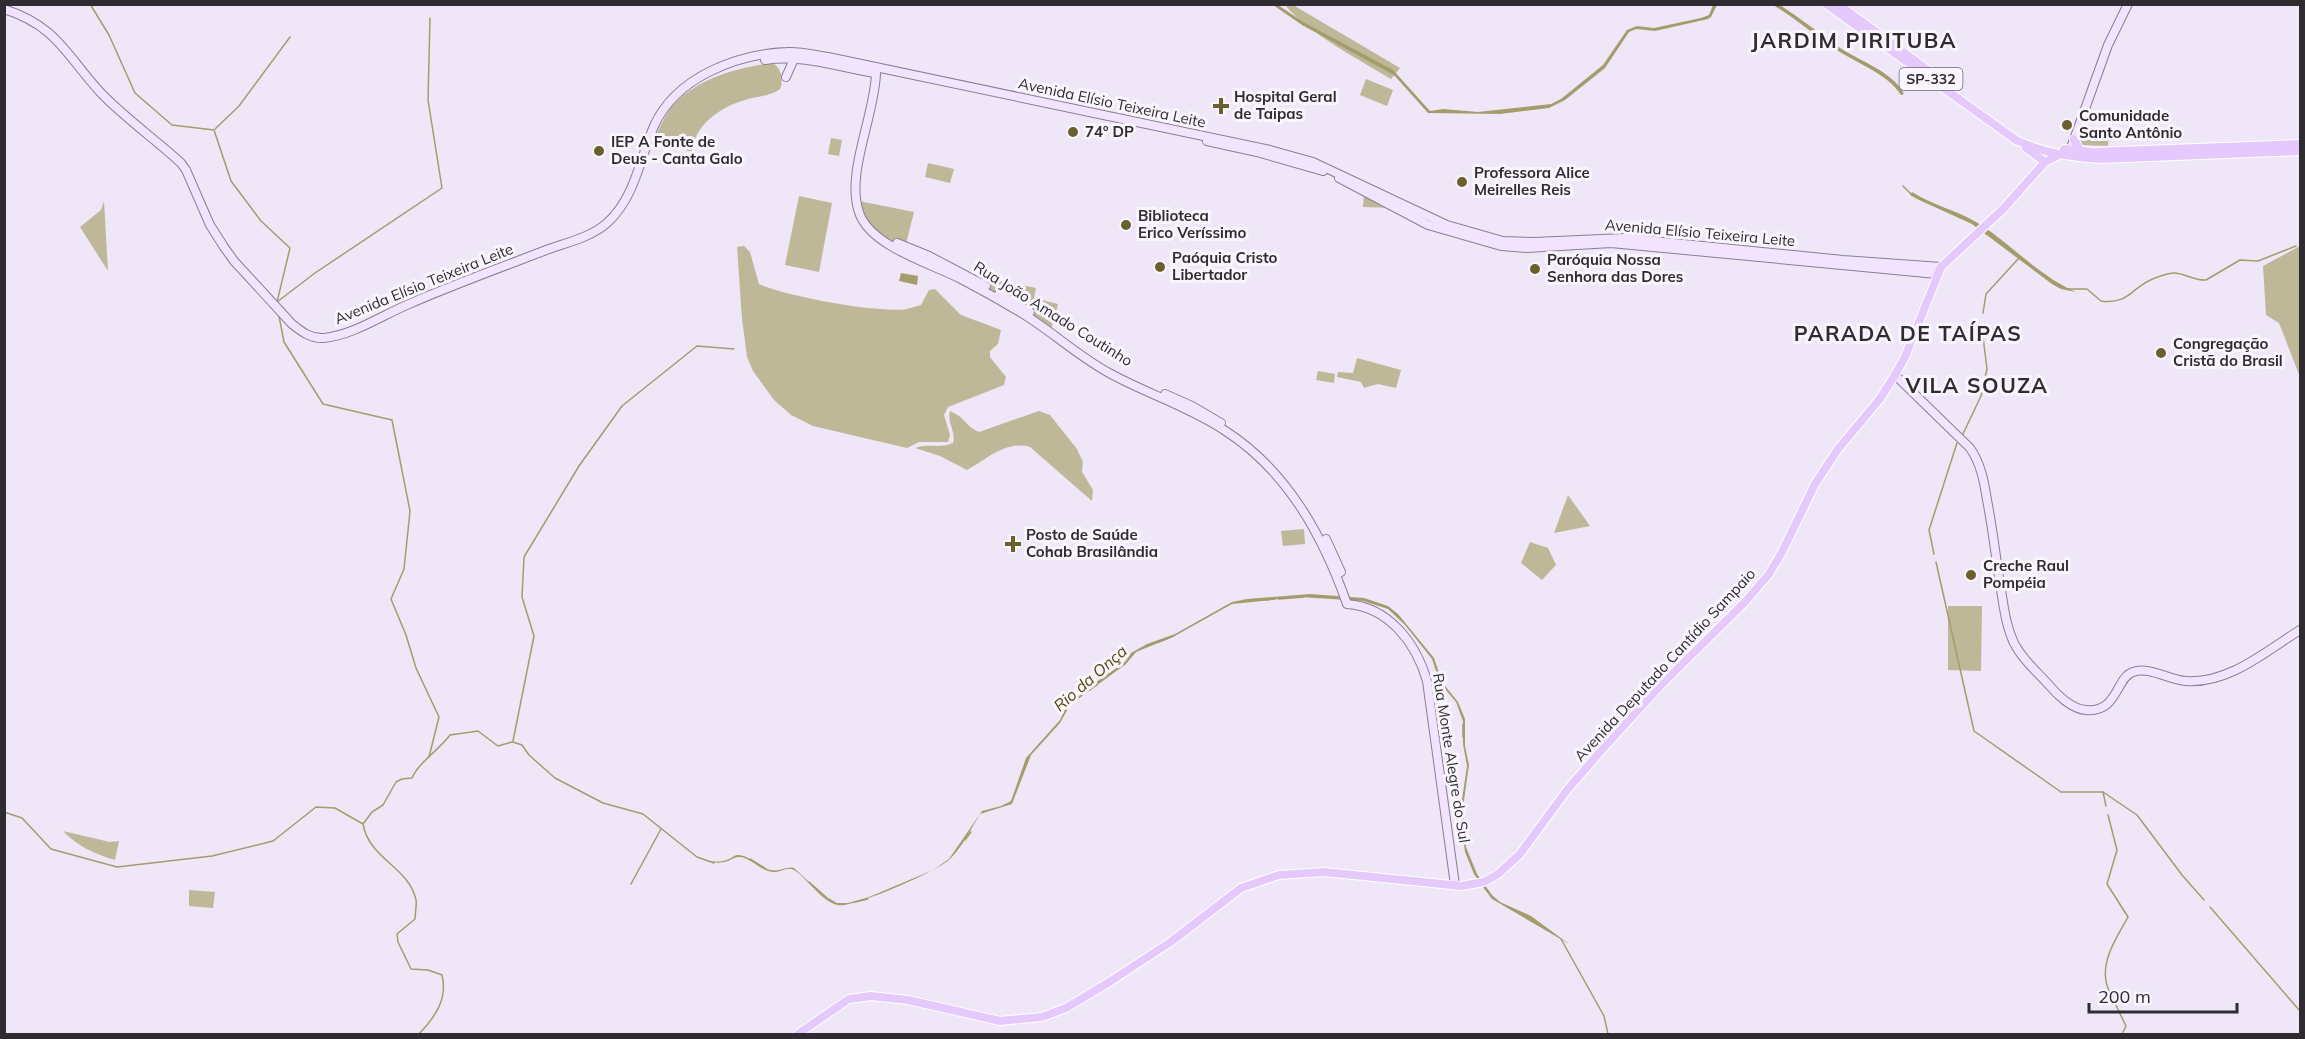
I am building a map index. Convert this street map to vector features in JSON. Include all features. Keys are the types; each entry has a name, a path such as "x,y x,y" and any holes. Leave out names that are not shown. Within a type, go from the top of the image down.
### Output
{"main road":[{"name":"SP-332","path":"1826,4 2016,140 2031,147 2057,154 2101,159 2301,151"},
{"name":"SP-332","path":"1838,4 2022,137 2046,146 2081,152 2301,144"},
{"path":"2069,150 2108,45 2128,4"},
{"name":"Avenida Elísio Teixeira Leite","path":"4,9 26,16 46,29 101,93 181,163 210,225 234,261 292,324 303,333 317,338 353,329 457,284 598,230 617,212 626,198 664,107 689,84 715,69 738,60 769,54 800,52 1270,150 1313,162 1447,225 1503,241 1624,238 1779,256"},
{"path":"786,77 794,59"},
{"name":"Avenida Elísio Teixeira Leite","path":"731,64 794,59 820,61 1190,138 1303,164 1341,179 1433,227 1497,246 1527,248 1611,243 1939,271"},
{"name":"Rua João Amado Coutinho","path":"877,73 871,128 861,172 860,198 865,215 873,228 886,237 929,256 983,285 1030,313 1114,370 1200,410 1251,444 1287,480 1314,517 1337,562 1350,605"},
{"path":"2074,139 2081,152"},
{"path":"2016,140 2045,162"},
{"path":"2158,157 2161,154 2199,149"},
{"name":"Avenida Deputado Cantídio Sampaio","path":"798,1035 849,999 871,996 908,1000 1000,1021 1042,1017 1066,1008 1111,981 1172,941 1241,888 1279,875 1294,872 1324,872 1455,885 1484,882 1505,869 1520,854 1561,798 1600,752 1659,687 1745,602 1769,574 1815,484 1838,448 1879,400 1895,375 1910,345 1939,271 2015,197 2045,162 2069,150"},
{"path":"1895,375 1976,456 1983,479 2004,608 2013,640 2020,653 2039,675 2072,705 2086,710 2105,705 2115,696 2133,671 2148,672 2184,681 2212,680 2242,666 2301,630"},
{"name":"Rua Monte Alegre do Sul","path":"1350,605 1378,614 1396,625 1422,663 1427,681 1455,885"}],"shaded area":[{"path":"1273,5 1278,5 1305,23 1393,70 1430,111 1443,109 1478,112 1551,104 1561,99 1603,65 1627,30 1637,26 1654,28 1701,18 1709,15 1713,5 1717,5 1708,19 1655,31 1636,29 1629,32 1605,68 1565,100 1549,108 1500,114 1428,113 1394,75 1302,25"},
{"path":"1285,5 1293,5 1400,68 1391,79 1321,36 1295,16"},
{"path":"1773,5 1780,5 1837,46 1884,73 1899,86 1904,94 1901,95 1880,74 1835,49"},
{"path":"773,63 781,74 780,89 738,102 719,111 698,133 692,152 653,141 671,108 692,89 731,71"},
{"path":"1366,79 1393,90 1387,106 1360,95"},
{"path":"2084,127 2109,137 2108,146 2079,145"},
{"path":"831,138 842,140 839,156 828,154"},
{"path":"928,163 954,169 950,183 925,177"},
{"path":"1364,192 1394,208 1363,207"},
{"path":"1912,192 1976,222 2049,277 2076,292 2061,289 2052,284 1972,224 1917,199 1910,195"},
{"path":"799,196 832,203 819,272 785,265"},
{"path":"104,201 108,271 80,227 101,210"},
{"path":"859,201 914,212 905,248 875,231 862,211"},
{"path":"744,246 750,252 759,284 810,299 876,309 907,309 921,305 929,290 935,289 961,315 1001,330 998,344 990,351 990,357 1006,377 1004,385 948,407 944,415 950,435 948,442 919,442 907,448 813,426 791,415 774,400 753,371 747,357 737,247"},
{"path":"2300,246 2300,377 2279,323 2266,315 2263,266"},
{"path":"901,273 918,276 917,285 899,281"},
{"path":"966,274 1036,288 1034,298 1058,304 1051,330"},
{"path":"1357,358 1401,370 1396,388 1378,384 1364,388 1361,382 1337,377 1338,372 1353,373"},
{"path":"1318,371 1335,374 1334,383 1316,380"},
{"path":"950,411 979,432 1039,411 1050,415 1077,449 1083,462 1082,472 1093,490 1092,501 1030,447 1005,448 967,470 940,456 915,448 953,443"},
{"path":"1568,495 1590,526 1554,533"},
{"path":"1304,529 1305,544 1283,546 1281,531"},
{"path":"1530,542 1548,548 1556,565 1542,580 1521,563"},
{"path":"1310,594 1364,598 1388,606 1398,614 1434,658 1442,682 1458,702 1465,719 1465,746 1469,765 1463,807 1466,847 1477,874 1500,902 1531,916 1569,944 1492,899 1474,874 1465,852 1461,821 1467,766 1463,744 1463,721 1456,702 1440,683 1432,659 1405,625 1388,609 1363,601 1300,597 1232,604 1173,637 1136,652 1126,664 1070,705 1060,723 1031,755 1012,804 980,814 955,854 942,865 935,869 949,859 982,811 1011,801 1026,758 1060,720 1066,707 1125,662 1131,653 1147,644 1175,634 1232,602"},
{"path":"1948,606 1982,606 1981,671 1948,670"},
{"path":"63,831 110,842 119,841 115,860 87,849"},
{"path":"737,855 746,857 771,870 794,868 823,895 837,903 848,903 869,897 932,871 876,895 846,905 837,905 830,902 800,874 791,869 768,871 740,857 720,863 709,861 725,861"},
{"path":"189,890 215,892 213,908 189,906"}],"waterway":[{"path":"90,4 109,35 135,93 172,125 214,130 231,181 261,221 290,248 277,302"},
{"path":"277,302 315,273 442,188 428,100 430,18"},
{"path":"215,129 239,106 290,37"},
{"path":"1903,186 1911,194"},
{"path":"2068,289 2087,289 2101,301 2118,300 2125,298 2147,281 2165,275 2178,273 2206,280 2240,260 2258,261 2296,246"},
{"path":"1983,313 1986,294 2019,258"},
{"path":"279,316 284,342 323,404 392,420 410,511 404,569 391,599 406,635 416,668 439,717 429,757"},
{"path":"1962,436 1981,396 1987,369 1982,329"},
{"path":"513,741 534,636 522,597 524,557 579,466 622,406 697,346 734,349"},
{"path":"1934,554 1929,530 1957,443"},
{"path":"1936,562 1974,731 2061,792 2103,792 2137,815 2182,875 2204,900"},
{"path":"1279,599 1304,597"},
{"path":"1265,600 1274,599"},
{"name":"Rio da Onça","path":"1257,600 1262,600"},
{"name":"Rio da Onça","path":"1159,642 1171,637"},
{"path":"1438,675 1440,683 1445,688"},
{"name":"Rio da Onça","path":"1088,691 1097,685"},
{"path":"1463,724 1463,737"},
{"path":"419,1034 430,1021 442,1000 442,975 428,970 411,969 398,942 397,934 415,919 416,900 406,879 373,846 363,824 372,812 383,805 396,782 412,778 419,767 450,735 478,731 498,746 512,742"},
{"path":"513,742 522,745 529,755 555,778 603,803 643,814 697,857 714,863"},
{"path":"2103,792 2106,806"},
{"path":"4,812 22,818 51,849 117,867 212,856 273,841 316,807 335,808 363,824"},
{"path":"2108,815 2117,850 2107,884 2128,917 2107,962 2105,972 2109,991"},
{"path":"631,884 661,829"},
{"name":"Rio da Onça","path":"965,840 971,832"},
{"name":"Rio da Onça","path":"750,859 766,869"},
{"name":"Rio da Onça","path":"809,882 826,897"},
{"path":"1483,886 1491,896"},
{"name":"Rio da Onça","path":"855,902 868,899"},
{"path":"2210,907 2300,1011"},
{"path":"1561,939 1604,1016 1608,1034"},
{"path":"2113,999 2126,1026 2122,1034"}],"place":[{"name":"Hospital Geral de Taipas","path":"1221,106"},
{"name":"Comunidade Santo Antônio","path":"2067,125"},
{"name":"74º DP","path":"1073,132"},
{"name":"IEP A Fonte de Deus - Canta Galo","path":"599,151"},
{"name":"Professora Alice Meirelles Reis","path":"1462,182"},
{"name":"Biblioteca Erico Veríssimo","path":"1126,225"},
{"name":"Paóquia Cristo Libertador","path":"1160,267"},
{"name":"Paróquia Nossa Senhora das Dores","path":"1535,269"},
{"name":"Congregação Cristã do Brasil","path":"2161,353"},
{"name":"Posto de Saúde Cohab Brasilândia","path":"1013,544"},
{"name":"Creche Raul Pompéia","path":"1971,575"}],"district":[{"name":"JARDIM PIRITUBA","path":"1854,41"},
{"name":"PARADA DE TAÍPAS","path":"1908,334"},
{"name":"VILA SOUZA","path":"1977,386"}]}
